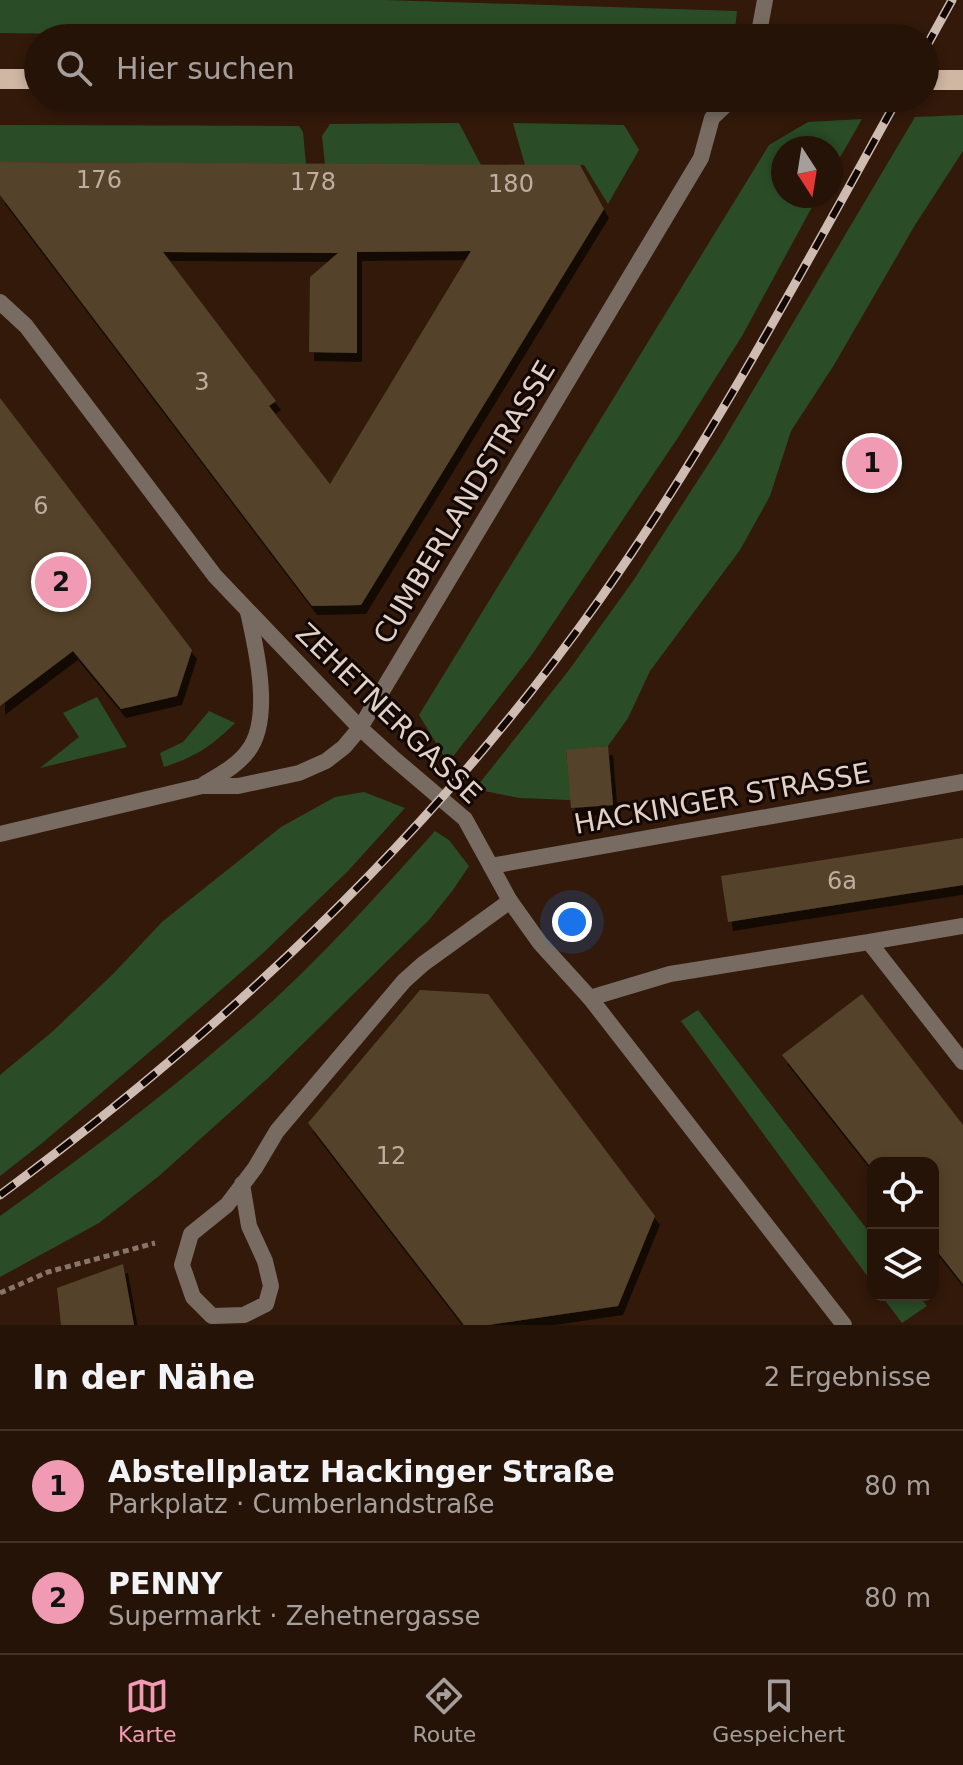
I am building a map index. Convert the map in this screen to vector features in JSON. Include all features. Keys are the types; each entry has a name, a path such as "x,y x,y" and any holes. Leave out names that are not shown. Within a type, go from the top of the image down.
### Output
{"main road":[{"path":"0,79 24,79"},
{"path":"939,80 963,80"}],"street":[{"path":"761,24 765,0"},
{"name":"CUMBERLANDSTRASSE","path":"0,834 202,786 238,786 299,773 326,761 344,747 360,728 701,158 712,118 718,112"},
{"name":"ZEHETNERGASSE","path":"0,302 26,326 215,576 360,728 465,819 510,901 540,943 590,998 844,1325"},
{"path":"202,786 237,763 254,743 260,713 261,675 248,612"},
{"name":"HACKINGER STRASSE","path":"491,866 963,782"},
{"path":"242,1184 249,1226 265,1261 271,1286 266,1304 244,1315 212,1316 193,1297 182,1265 191,1234 227,1205 277,1131 404,981 510,901"},
{"path":"590,998 670,974 963,926"},
{"path":"869,942 963,1062"}],"path":[{"path":"0,1293 48,1272 191,1234"}],"green space":[{"path":"0,0 385,0 737,11 736,24 24,24 24,33 0,33"},
{"path":"963,115 963,151 791,431 770,496 740,550 650,671 628,718 608,746 566,751 571,800 519,798 475,789 569,670 633,581 720,446 915,117"},
{"path":"862,119 843,152 843,136 784,136 808,122"},
{"path":"459,123 481,165 325,165 322,136 330,124"},
{"path":"513,123 624,125 639,150 608,204 584,165 525,165"},
{"path":"0,125 299,126 303,132 306,164 0,162"},
{"path":"769,145 771,208 811,208 742,336 677,439 531,656 448,763 419,715"},
{"path":"97,697 127,747 40,768 79,737 63,713"},
{"path":"209,711 235,723 202,750 164,767 160,753 183,742"},
{"path":"364,792 405,808 348,871 263,953 0,1176 0,1075 52,1032 162,922 281,827 335,797"},
{"path":"435,831 449,840 469,866 429,920 267,1079 159,1176 99,1223 0,1277 0,1216 149,1105 262,1011 338,936"},
{"path":"698,1010 867,1229 867,1276 681,1021"},
{"path":"886,1301 923,1301 927,1306 902,1323"}],"building":[{"path":"0,162 580,165 604,209 361,605 312,606 0,195","holes":["471,251 330,484 269,406 276,401 163,252 338,253 310,277 309,352 357,353 357,252"]},
{"path":"0,398 192,650 177,696 121,709 73,651 0,706"},
{"path":"608,746 613,805 571,808 566,750"},
{"path":"963,838 963,885 728,922 721,876"},
{"path":"420,990 488,994 655,1216 618,1306 488,1325 464,1325 308,1123"},
{"path":"862,994 963,1125 963,1284 939,1254 939,1157 867,1157 867,1162 782,1055"},
{"path":"123,1264 134,1325 61,1325 57,1288"}],"railway":[{"path":"939,24 952,0"},
{"path":"0,1195 85,1131 247,994 324,921 469,766 600,599 681,478 756,353 890,112"}],"place":[{"name":"Abstellplatz Hackinger Straße","path":"872,463"},
{"name":"PENNY","path":"61,582"}]}
